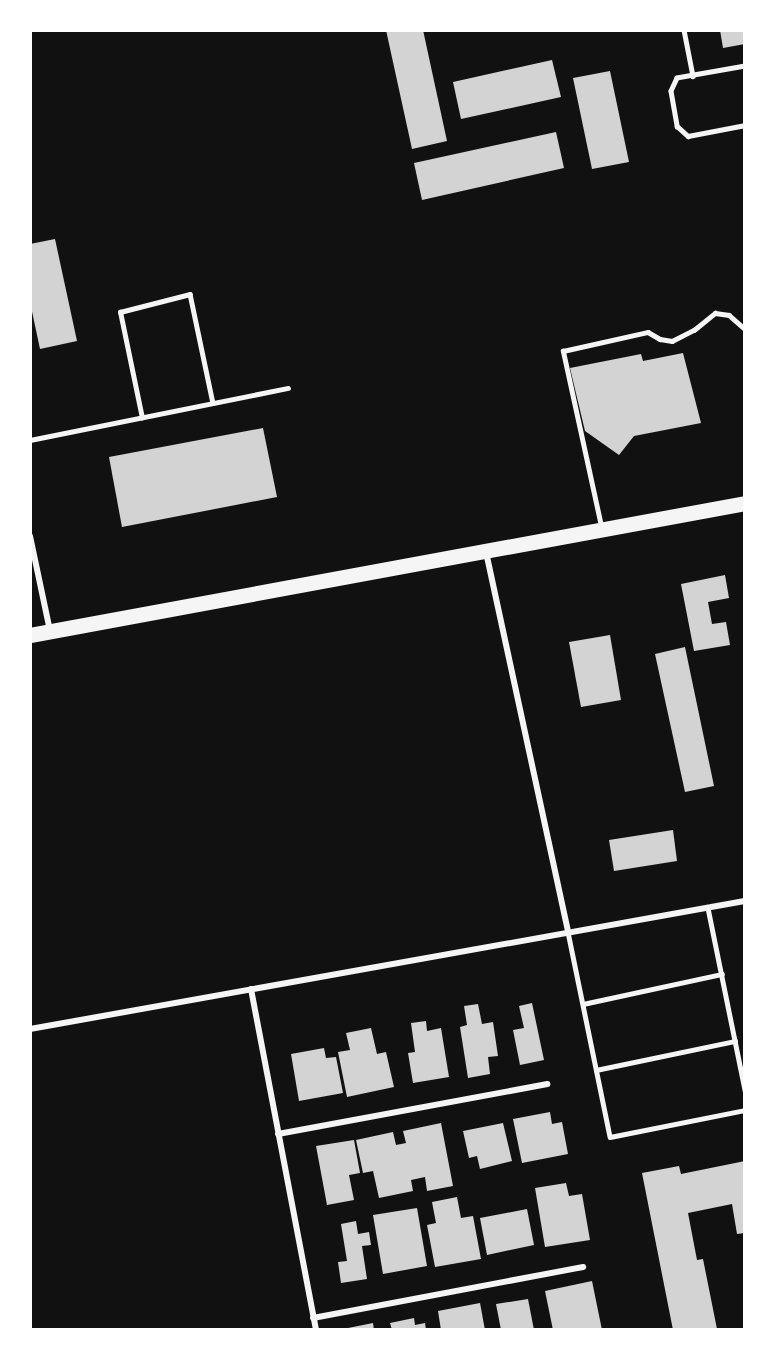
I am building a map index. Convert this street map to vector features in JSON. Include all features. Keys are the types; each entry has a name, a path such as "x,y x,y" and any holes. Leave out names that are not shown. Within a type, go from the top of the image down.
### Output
{"main road":[{"path":"30,636 745,504"}],"street":[{"path":"30,536 51,632"},
{"path":"486,551 568,932"},
{"path":"30,1029 745,901"},
{"path":"251,989 316,1330"},
{"path":"278,1134 547,1084"},
{"path":"313,1318 583,1267"}],"lane":[{"path":"684,30 693,75"},
{"path":"745,66 677,78 670,91 677,126 688,136 745,125"},
{"path":"142,418 120,312 190,294 213,404"},
{"path":"602,530 563,351 648,332 660,339 672,341 694,330 715,313 729,315 745,329"},
{"path":"30,440 288,388"},
{"path":"708,908 745,1090"},
{"path":"568,932 610,1137 745,1110"},
{"path":"583,1004 722,974"},
{"path":"596,1070 735,1041"}],"building":[{"path":"386,30 423,30 447,141 412,149"},
{"path":"720,30 745,30 745,44 723,48"},
{"path":"552,60 561,97 461,119 453,82"},
{"path":"610,71 629,162 592,169 573,78"},
{"path":"556,132 564,168 422,200 414,163"},
{"path":"55,239 77,341 40,349 30,302 30,244"},
{"path":"683,353 701,423 634,436 619,455 585,431 570,368 641,354 643,361"},
{"path":"263,428 277,497 122,527 109,457"},
{"path":"725,575 729,598 708,602 712,624 726,622 730,645 694,651 681,584"},
{"path":"610,635 621,700 581,707 569,642"},
{"path":"685,647 714,786 685,792 655,654"},
{"path":"673,830 677,861 614,871 609,840"},
{"path":"532,1003 544,1060 520,1065 513,1030 524,1028 519,1006"},
{"path":"478,1004 482,1024 493,1022 498,1056 488,1057 490,1074 468,1078 460,1027 467,1025 464,1006"},
{"path":"426,1021 427,1031 441,1028 449,1077 413,1083 408,1053 415,1052 411,1023"},
{"path":"371,1028 377,1054 386,1052 394,1087 347,1097 338,1052 350,1050 346,1033"},
{"path":"324,1048 326,1058 336,1057 343,1093 299,1101 291,1054"},
{"path":"550,1112 552,1124 562,1122 568,1154 522,1163 513,1119"},
{"path":"441,1123 453,1186 427,1191 425,1177 411,1180 413,1191 379,1198 373,1171 363,1173 356,1140 393,1132 396,1145 406,1143 403,1131"},
{"path":"503,1123 512,1161 480,1169 477,1156 469,1158 463,1131"},
{"path":"354,1140 360,1173 349,1175 354,1200 327,1205 316,1146"},
{"path":"745,1161 745,1233 737,1234 732,1204 688,1213 697,1260 703,1259 717,1329 673,1330 642,1173 679,1166 681,1174"},
{"path":"566,1183 569,1196 582,1194 590,1240 545,1247 535,1188"},
{"path":"457,1197 461,1218 473,1216 481,1259 435,1267 427,1225 436,1223 432,1202"},
{"path":"417,1208 427,1266 383,1274 373,1215"},
{"path":"527,1209 534,1245 487,1255 480,1218"},
{"path":"356,1221 358,1234 369,1232 371,1245 362,1246 367,1279 341,1283 338,1262 347,1261 341,1224"},
{"path":"592,1281 602,1330 553,1330 545,1291"},
{"path":"528,1299 534,1330 501,1330 496,1304"},
{"path":"480,1303 485,1330 441,1330 438,1311"},
{"path":"414,1318 415,1325 425,1323 426,1330 392,1330 390,1323"},
{"path":"373,1323 374,1330 343,1330 343,1329"}]}
